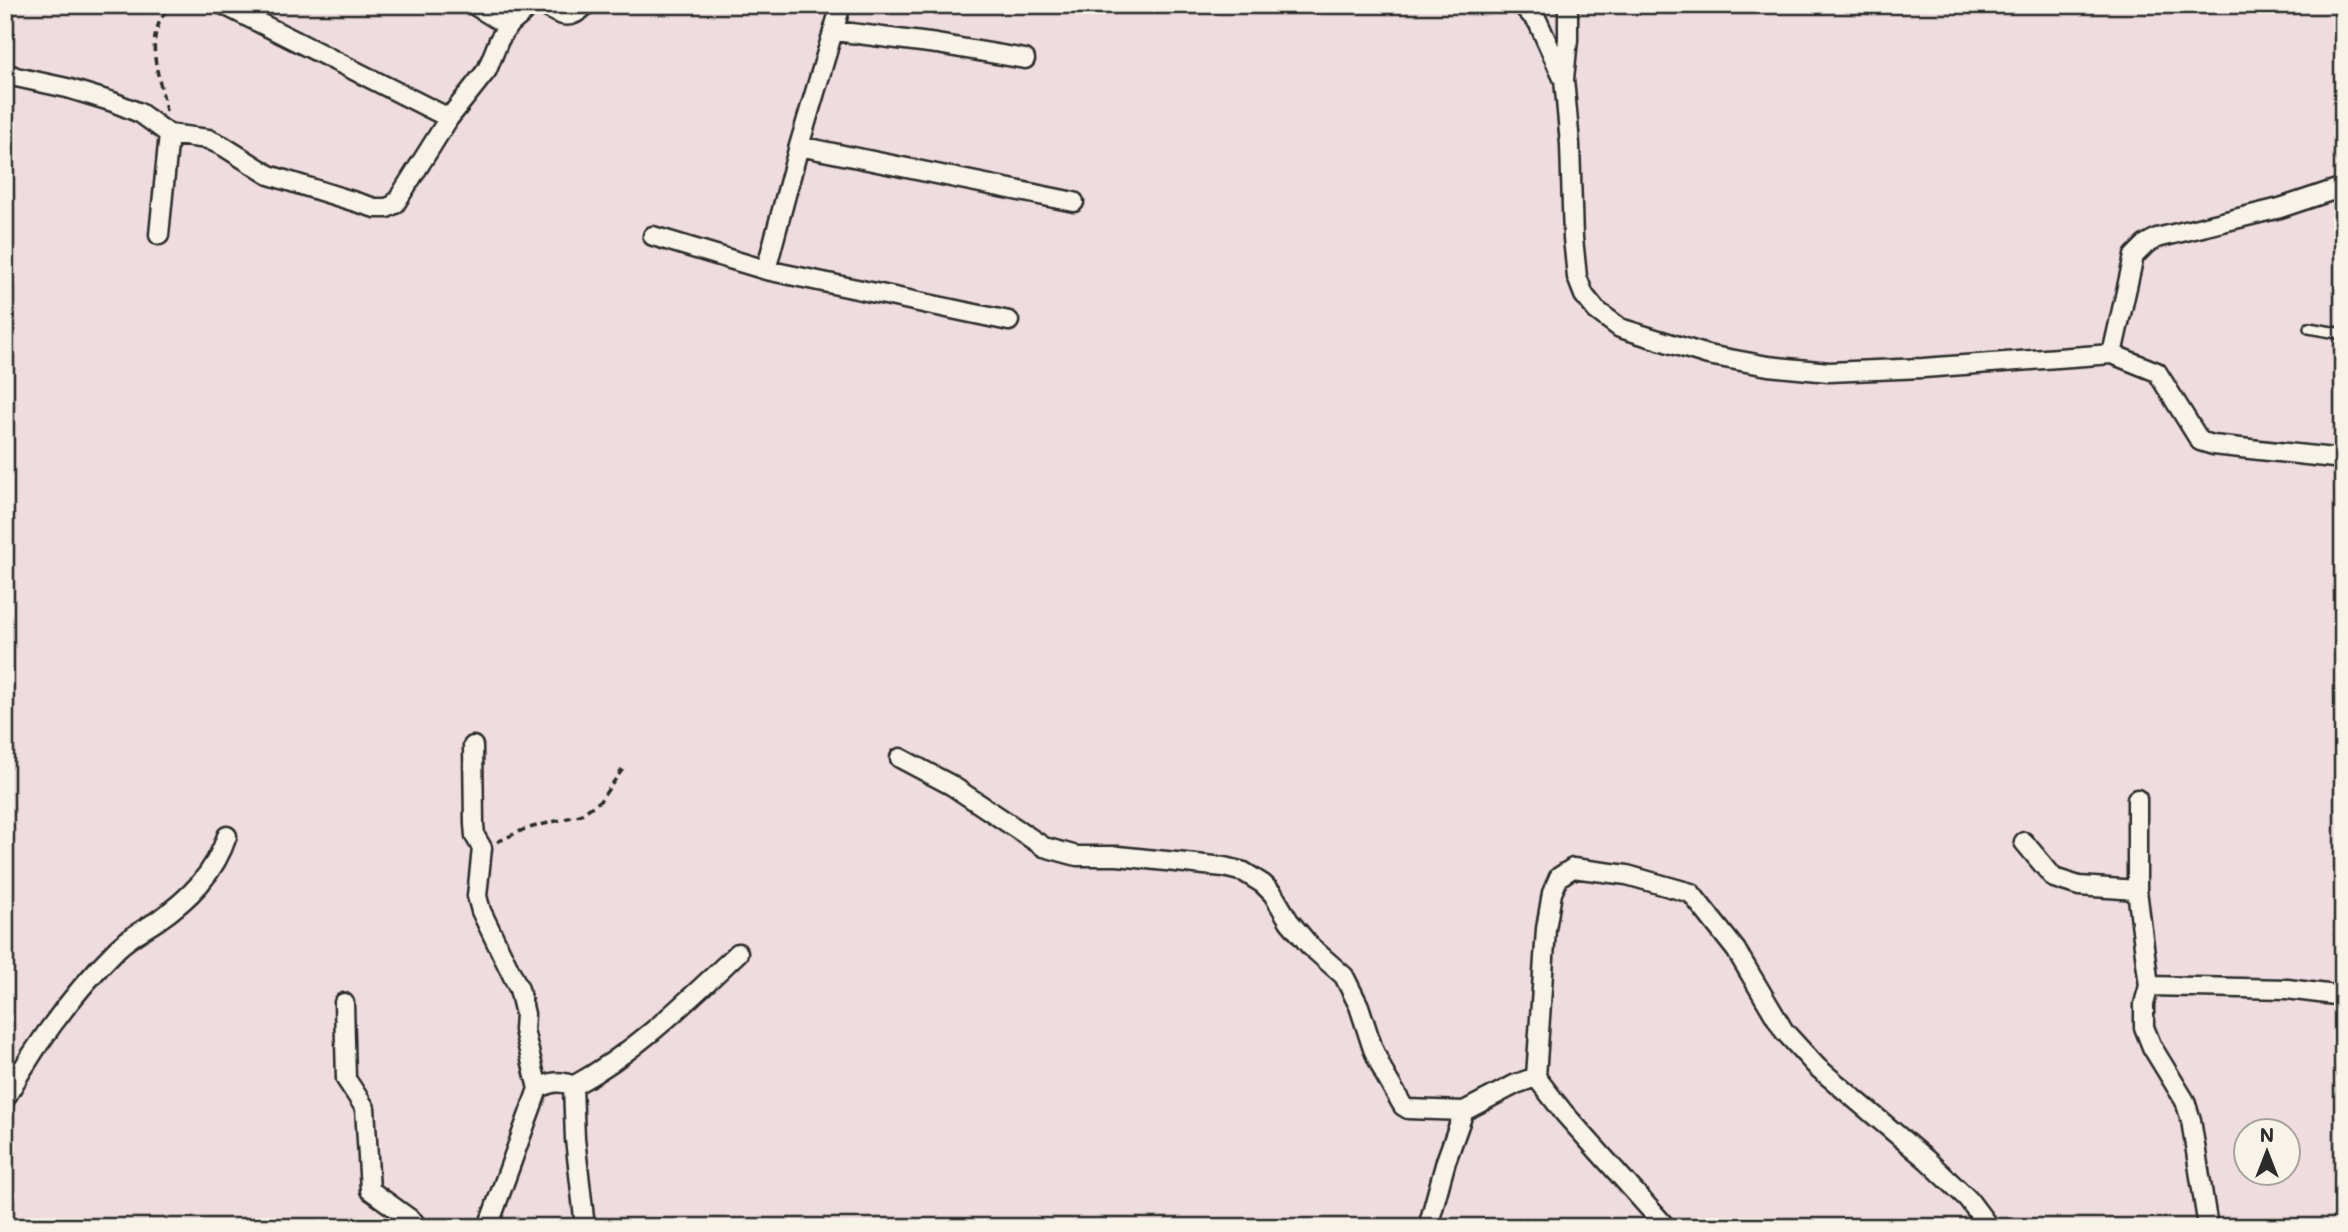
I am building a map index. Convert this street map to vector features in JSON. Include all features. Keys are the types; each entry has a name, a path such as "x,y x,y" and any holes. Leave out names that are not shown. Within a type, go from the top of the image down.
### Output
{"street":[{"path":"224,5 449,118"},
{"path":"474,5 508,26"},
{"path":"5,72 113,102 140,113 169,134 208,139 240,155 269,175 375,208 387,208 395,204 449,118 487,70 508,26 532,5"},
{"path":"543,5 562,16 577,14 586,5"},
{"path":"766,270 841,5"},
{"path":"1522,5 1538,22 1564,79"},
{"path":"1538,22 1571,7 1564,79 1577,277 1584,295 1596,310 1620,328 1708,355 1768,366 1829,372 2112,354 2157,372 2200,441 2213,446 2343,459"},
{"path":"835,31 1025,59"},
{"path":"159,234 169,134"},
{"path":"799,146 1074,202"},
{"path":"2112,354 2134,256 2146,244 2157,238 2280,208 2343,187"},
{"path":"653,236 766,270 1009,321"},
{"path":"473,746 475,836 482,848 477,896 496,945 519,989 524,1030 538,1089 488,1227"},
{"path":"900,758 951,785 1044,847 1077,856 1157,859 1244,872 1263,884 1310,946 1345,976 1359,1006 1373,1049 1403,1106 1416,1110 1464,1111 1516,1084 1536,1077"},
{"path":"2137,799 2137,890 2149,986 2144,1004 2144,1027 2151,1047 2185,1101 2191,1120 2208,1227"},
{"path":"5,1099 28,1060 77,993 119,947 185,900 199,885 222,851 227,836"},
{"path":"2024,842 2054,878 2079,886 2137,890"},
{"path":"1665,1227 1564,1113 1536,1077 1546,929 1552,893 1559,877 1573,868 1627,875 1691,893 1700,901 1736,950 1784,1031 1817,1067 1927,1160 1968,1199 1989,1227"},
{"path":"573,1086 608,1067 660,1026 738,953"},
{"path":"2149,986 2287,989 2343,996"},
{"path":"344,1003 346,1079 365,1108 370,1190 414,1221 418,1227"},
{"path":"538,1089 552,1083 564,1082 573,1086"},
{"path":"573,1086 575,1139 585,1227"},
{"path":"1428,1227 1446,1161 1464,1111"}],"lane":[{"path":"2309,328 2343,334"}],"path":[{"path":"169,134 152,41 159,22 172,5"},
{"path":"482,848 525,829 580,815 600,801 625,766"}]}
